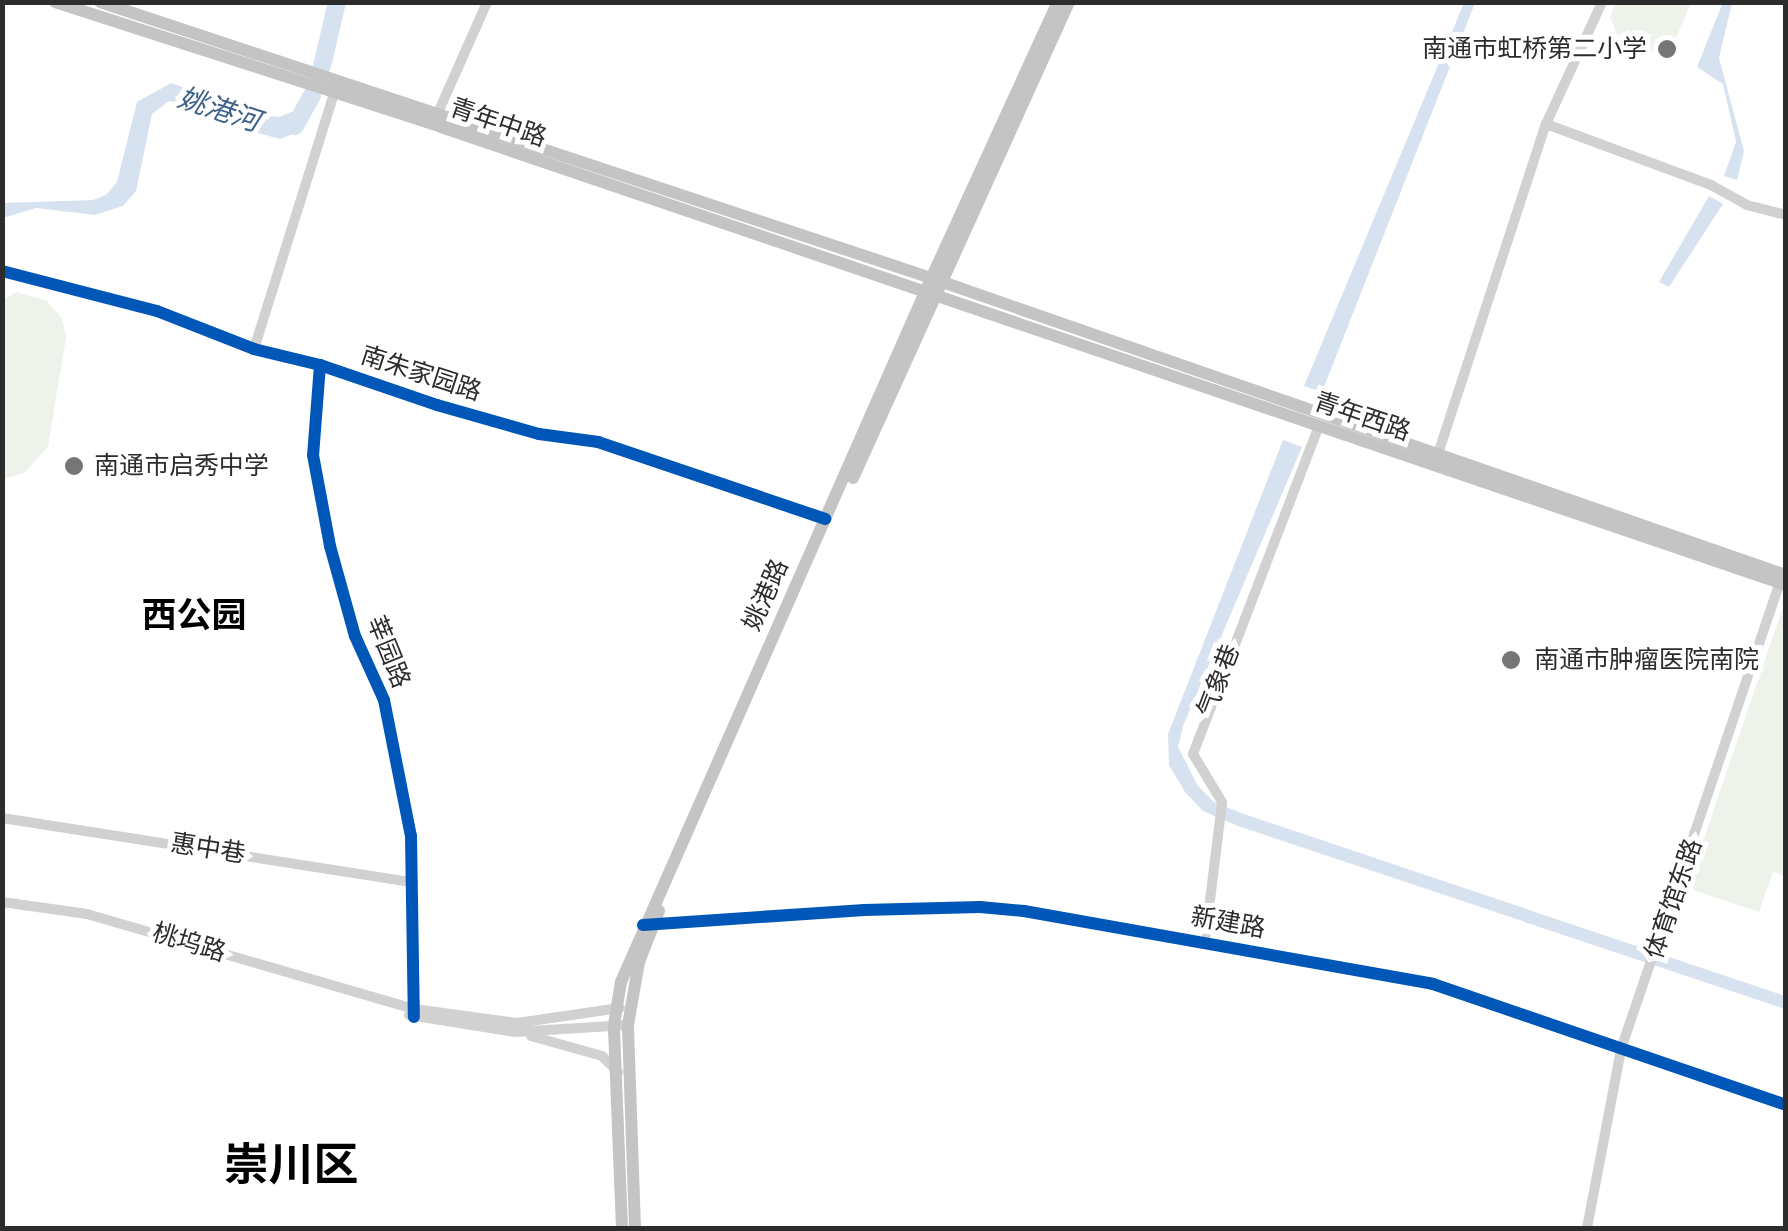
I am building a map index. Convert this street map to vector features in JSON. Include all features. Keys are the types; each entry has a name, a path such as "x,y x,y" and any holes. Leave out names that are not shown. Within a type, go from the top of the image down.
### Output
{"main road":[{"name":"青年中路","path":"55,2 437,114 935,287"},
{"name":"青年中路","path":"100,2 336,86 935,287"},
{"name":"姚港路","path":"648,924 935,287 1058,2"},
{"name":"姚港路","path":"622,1228 618,1072 622,1008 648,924 825,519 1069,2"},
{"name":"青年西路","path":"935,287 1319,426 1436,461"},
{"name":"青年西路","path":"935,287 1783,579"},
{"name":"姚港路","path":"621,1025 635,1228"}],"street":[{"path":"437,114 487,2"},
{"path":"1436,461 1546,124 1602,2"},
{"path":"254,349 336,86"},
{"path":"1546,124 1711,185 1748,205 1786,215"},
{"name":"南朱家园路","path":"2,270 157,312 254,349 539,434 598,442 825,519"},
{"name":"莘园路","path":"320,366 314,400 316,473 330,546 355,636 384,700 410,836 414,1013"},
{"name":"气象巷","path":"1204,941 1222,802 1193,754 1319,426"},
{"name":"体育馆东路","path":"1586,1228 1621,1049 1783,579"},
{"name":"惠中巷","path":"2,818 413,882"},
{"name":"桃坞路","path":"2,902 87,914 164,934 414,1013 515,1032 621,1025"},
{"name":"新建路","path":"648,924 980,907 1204,941 1433,984 1786,1104"},
{"name":"桃坞路","path":"414,1013 516,1023 622,1008"},
{"path":"515,1032 584,1048 602,1056 618,1072"}],"shaded area":[{"path":"1616,2 1691,3 1673,45 1651,52 1620,41 1610,17"},
{"path":"17,292 47,301 62,318 66,337 48,447 24,473 3,479 3,300"},
{"path":"1782,610 1786,611 1785,876 1773,872 1759,912 1687,888"}],"water":[{"path":"1723,2 1732,3 1719,58 1744,151 1737,180 1724,176 1736,142 1723,84 1697,67"},
{"path":"332,3 340,3 333,49 325,48"},
{"path":"1464,3 1475,3 1322,392 1304,386"},
{"path":"171,83 263,115 279,117 304,107 314,108 300,131 280,139 225,124 169,101 152,114 136,191 123,206 95,215 36,208 3,218 3,203 93,200 106,195 117,182 137,102"},
{"path":"1709,196 1723,204 1669,287 1659,282"},
{"path":"1283,440 1302,447 1183,726 1178,747 1198,786 1214,802 1241,813 1785,996 1785,1009 1238,826 1203,811 1185,792 1169,765 1168,734"}],"waterway":[{"name":"姚港河","path":"322,66 337,2"},
{"name":"姚港河","path":"295,126 312,95"}],"cycle path":[{"path":"2,271 157,311 254,349 320,365 437,405 539,434 598,442 825,519"},
{"path":"320,365 313,455 330,546 355,636 384,700 411,836 414,1017"},
{"path":"643,925 864,910 980,907 1024,911 1433,984 1786,1105"}],"place":[{"name":"南通市虹桥第二小学","path":"1667,49"},
{"name":"南通市启秀中学","path":"74,466"},
{"name":"南通市肿瘤医院南院","path":"1511,660"}],"district":[{"name":"西公园","path":"194,616"},
{"name":"崇川区","path":"291,1166"}]}
